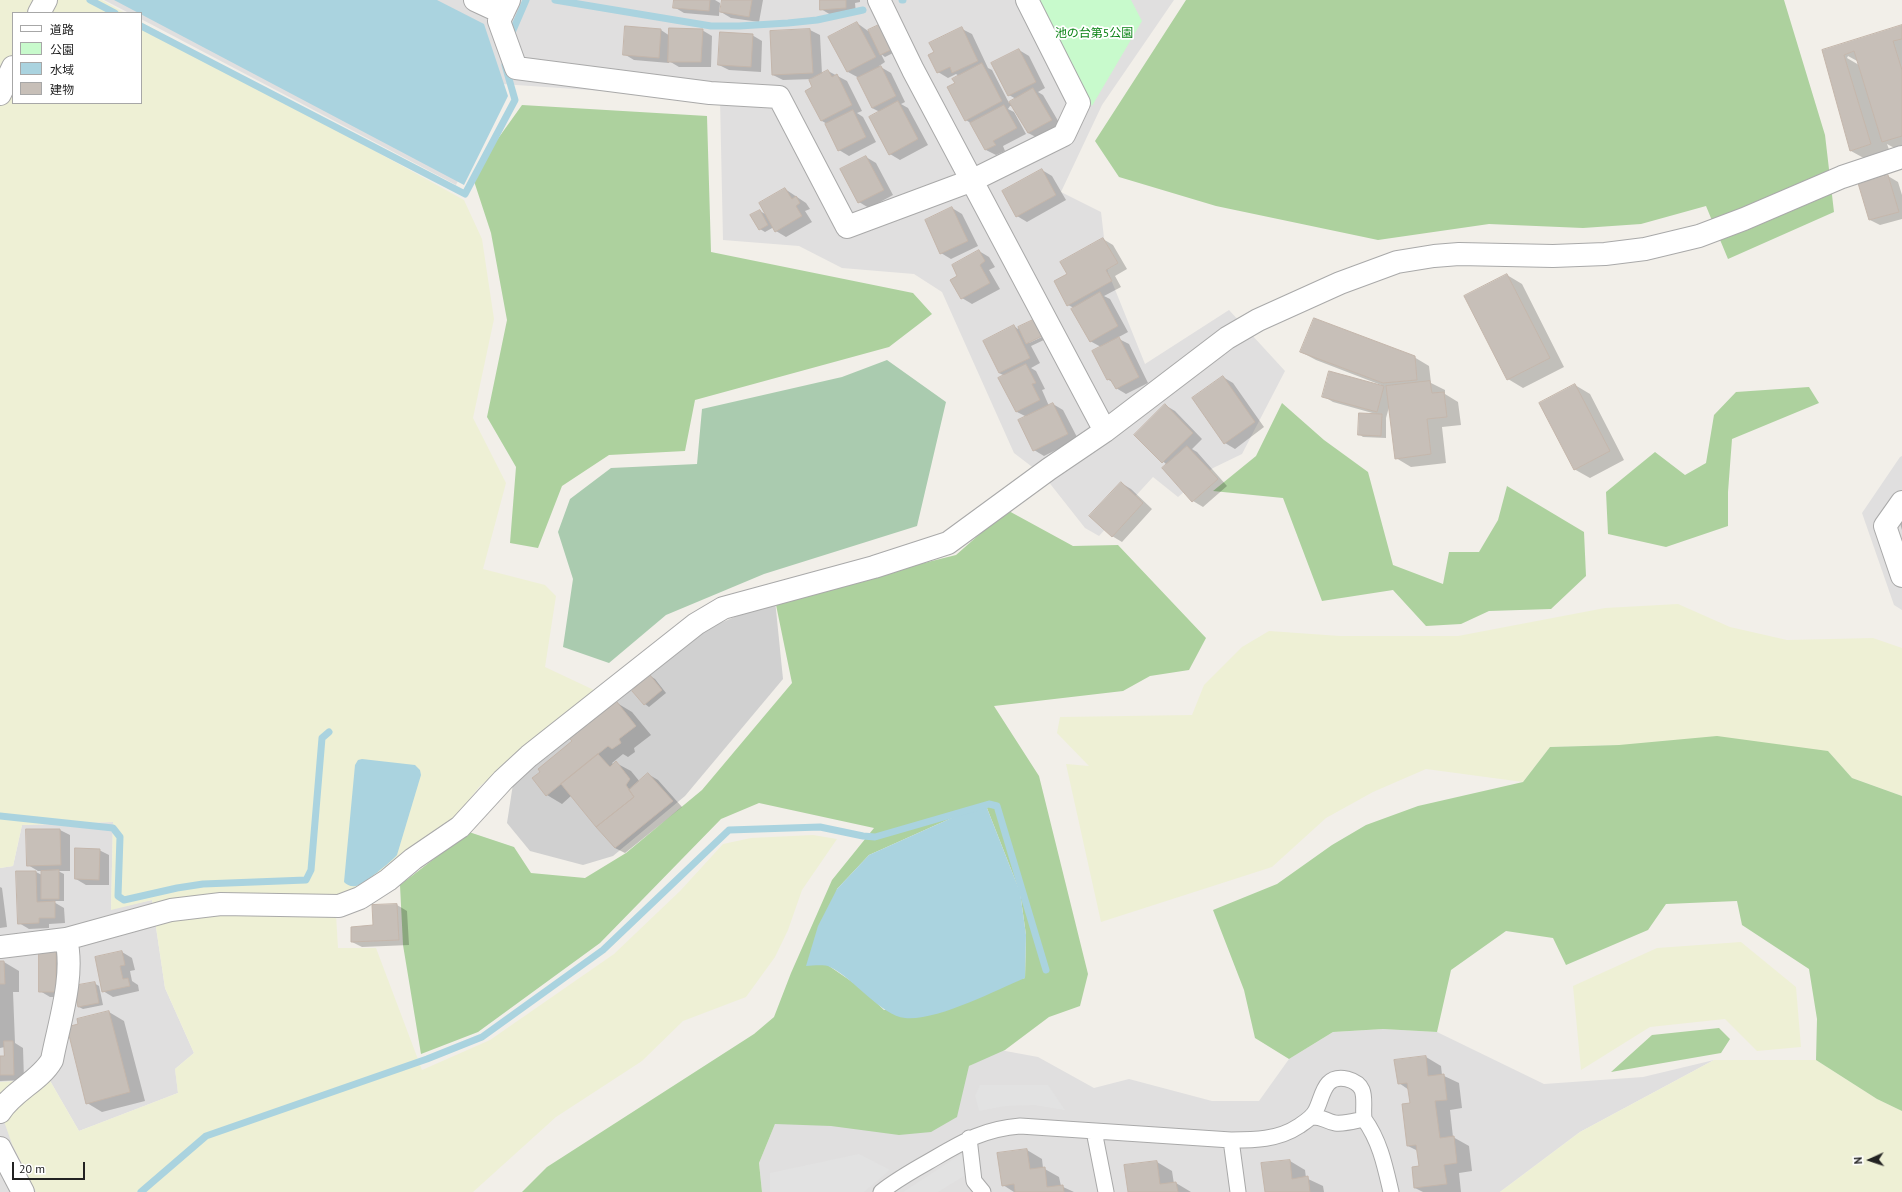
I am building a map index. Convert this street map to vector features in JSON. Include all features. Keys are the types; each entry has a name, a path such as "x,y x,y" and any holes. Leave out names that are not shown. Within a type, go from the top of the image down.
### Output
{"street":[{"path":"40,12 46,0"},
{"path":"476,0 504,11 516,68 710,94 780,97 847,227 973,180 1064,135 1079,103 1027,0"},
{"path":"879,0 913,70 973,180 1104,431"},
{"path":"0,94 12,69"},
{"path":"0,947 66,938 158,912 186,908 221,904 339,906 360,898 388,880 414,859 460,828 502,780 529,756 696,624 723,608 874,567 948,543 1049,469 1104,431 1227,338 1258,320 1340,283 1397,262 1417,258 1459,254 1553,256 1605,254 1645,249 1699,236 1744,219 1842,177 1902,157"},
{"path":"1902,502 1885,526 1902,576"},
{"path":"0,1112 14,1096 48,1067 52,1060 68,976 69,950 66,938"},
{"path":"0,1148 23,1192"}],"lane":[{"path":"881,1192 894,1182 969,1138 999,1128 1020,1126 1231,1140 1258,1140 1280,1136 1298,1127 1311,1117 1316,1111 1323,1089 1328,1084 1335,1080 1344,1079 1356,1083 1363,1091 1364,1119 1374,1132 1391,1192"},
{"path":"1311,1117 1319,1117 1341,1124 1364,1119"},
{"path":"1094,1131 1106,1192"},
{"path":"969,1138 974,1181 982,1192"},
{"path":"1231,1140 1238,1192"}],"shaded area":[{"path":"104,0 1174,0 1102,105 1061,192 1101,212 1108,272 1145,364 1229,310 1285,371 1242,454 1213,468 1178,497 1153,477 1099,536 1085,528 1044,476 1014,453 942,292 914,274 842,268 799,246 723,240 720,99 502,84 456,185 142,20 142,12 127,12"},
{"path":"1902,456 1902,610 1894,605 1862,513"},
{"path":"775,600 783,679 685,796 613,856 583,865 530,851 507,823 513,784 699,632"},
{"path":"113,822 111,909 152,900 165,988 194,1053 175,1069 178,1093 79,1131 49,1079 0,1082 0,868 13,866 22,825"},
{"path":"1383,1029 1437,1032 1544,1084 1643,1077 1714,1060 1580,1132 1500,1192 762,1192 759,1163 775,1124 969,1066 1000,1050 1038,1057 1094,1088 1129,1079 1212,1101 1259,1101 1289,1059 1333,1032"},
{"path":"980,1085 1048,1085 1065,1110 1034,1105 1005,1106 979,1111 975,1096"},
{"path":"0,1109 38,1192 0,1192"},
{"path":"963,1153 964,1176 938,1192 903,1192"},
{"path":"859,1154 890,1170 864,1192 770,1192 770,1173"}],"green space":[{"path":"0,0 102,0 123,12 12,12 12,104 142,104 142,23 464,200 482,239 494,319 473,418 506,483 483,569 545,585 556,596 545,667 596,691 479,787 455,818 383,871 353,890 335,898 338,948 376,948 422,1070 490,1040 614,954 680,891 723,844 751,838 813,835 837,839 802,890 788,930 775,957 746,997 683,1021 642,1061 556,1117 473,1192 36,1192 12,1144 0,1110 0,1082 49,1079 79,1131 178,1093 175,1069 194,1053 165,988 152,900 111,910 113,822 22,825 13,866 0,868"},
{"name":"池の台第5公園","path":"1039,0 1131,0 1142,21 1092,106"},
{"path":"1186,0 1784,0 1825,135 1834,212 1728,259 1706,206 1641,224 1583,228 1489,224 1378,240 1216,206 1119,177 1095,141"},
{"path":"522,105 707,116 711,252 913,293 932,314 889,347 695,400 685,451 609,455 562,486 538,548 510,543 516,467 487,417 507,320 491,233 472,175"},
{"path":"887,360 946,402 917,526 764,574 666,615 609,663 563,647 573,579 558,532 570,499 611,468 697,464 702,409 842,377"},
{"path":"1809,387 1819,403 1732,439 1728,492 1728,526 1666,547 1608,534 1606,492 1655,452 1685,475 1706,463 1714,415 1736,392"},
{"path":"1282,403 1324,440 1368,472 1393,565 1443,584 1449,552 1479,552 1498,520 1507,486 1584,532 1586,576 1551,609 1489,611 1461,624 1426,626 1393,590 1322,601 1283,498 1213,491 1256,456"},
{"path":"1007,510 1073,546 1118,545 1206,638 1189,670 1150,676 1123,691 994,706 1039,776 1088,974 1080,1006 1049,1017 1005,1050 969,1066 957,1117 931,1132 899,1135 831,1126 775,1124 759,1163 762,1192 522,1192 547,1167 754,1034 774,1017 791,973 832,880 874,828 759,803 721,819 600,943 478,1032 421,1054 403,945 400,885 469,832 514,847 531,873 585,878 626,853 702,790 792,683 775,600 956,555","holes":["985,803 1020,892 1026,935 1025,978 884,1010 861,988 829,966 837,889 869,855"]},
{"path":"1678,604 1730,627 1787,640 1873,638 1902,648 1902,796 1852,778 1828,751 1619,745 1550,747 1523,782 1426,769 1373,792 1326,818 1272,867 1101,922 1066,764 1089,766 1057,733 1060,717 1192,715 1204,685 1242,647 1269,631 1340,636 1458,636 1605,608"},
{"path":"1717,736 1828,751 1852,778 1902,796 1902,1111 1877,1099 1816,1060 1817,1019 1809,969 1742,925 1737,901 1666,904 1648,930 1566,965 1553,938 1506,931 1451,970 1437,1032 1383,1029 1333,1032 1289,1059 1255,1038 1244,990 1213,910 1277,884 1332,845 1366,825 1418,806 1523,782 1550,747 1619,745"},
{"path":"1741,942 1796,987 1801,1047 1757,1051 1725,1019 1650,1027 1581,1070 1573,986 1657,948"},
{"path":"1719,1028 1730,1039 1721,1053 1611,1072 1652,1035"},
{"path":"1714,1060 1816,1060 1877,1099 1902,1111 1902,1192 1500,1192 1580,1132"}],"water":[{"path":"114,0 437,0 484,24 508,96 464,185 142,15 142,12 137,12"},
{"path":"362,759 415,765 420,770 421,775 397,855 371,877 356,886 352,886 344,882 355,765 358,760"},
{"path":"985,803 1020,892 1026,935 1025,978 949,1010 918,1018 905,1018 896,1016 887,1011 839,972 830,967 821,965 806,966 818,926 837,889 869,855"}],"building":[{"path":"674,0 710,0 709,11 673,8"},
{"path":"722,0 752,0 749,17 720,12"},
{"path":"820,0 846,0 846,8 820,10"},
{"path":"857,22 876,57 847,72 828,37"},
{"path":"883,23 895,48 880,55 868,30"},
{"path":"1902,25 1902,39 1893,41 1902,70 1902,136 1882,142 1854,51 1844,55 1871,144 1850,151 1822,50"},
{"path":"625,26 661,29 659,58 623,55"},
{"path":"962,27 978,61 952,73 950,67 937,73 928,55 934,52 929,43"},
{"path":"669,28 703,29 701,62 668,62"},
{"path":"810,29 813,73 772,75 770,31"},
{"path":"720,32 753,34 751,67 718,65"},
{"path":"1019,49 1036,82 1008,96 991,63"},
{"path":"982,63 1002,101 965,121 947,87 955,83 952,79"},
{"path":"881,66 896,96 872,108 857,78"},
{"path":"828,70 832,77 837,74 852,105 821,121 805,91 812,87 809,80"},
{"path":"1033,88 1052,120 1028,133 1009,102"},
{"path":"898,101 918,139 889,155 869,117"},
{"path":"1004,105 1017,128 993,141 996,145 985,150 970,123"},
{"path":"853,110 866,137 838,151 825,124"},
{"path":"866,156 884,190 858,203 840,169"},
{"path":"1042,169 1056,195 1016,217 1002,191"},
{"path":"1888,175 1899,212 1869,220 1858,183"},
{"path":"785,188 792,199 796,196 800,203 796,206 802,216 775,232 759,203"},
{"path":"952,207 968,241 940,254 925,220"},
{"path":"760,210 768,225 759,230 750,215"},
{"path":"1103,238 1118,263 1106,270 1112,281 1067,306 1054,281 1067,274 1060,262"},
{"path":"979,250 985,261 980,265 990,283 961,299 950,280 957,276 952,265"},
{"path":"1507,274 1550,358 1507,380 1464,296"},
{"path":"1100,292 1118,326 1090,342 1071,309"},
{"path":"1314,318 1415,356 1417,380 1383,383 1300,352"},
{"path":"1033,320 1042,336 1026,344 1018,327"},
{"path":"1014,325 1030,358 999,373 983,341"},
{"path":"1119,337 1139,377 1116,389 1110,379 1107,380 1092,351"},
{"path":"1026,364 1036,383 1032,384 1040,400 1016,412 998,378"},
{"path":"1329,371 1384,386 1377,412 1322,397"},
{"path":"1223,376 1255,422 1224,444 1192,398"},
{"path":"1430,381 1432,393 1444,392 1447,417 1427,419 1431,454 1395,459 1386,386"},
{"path":"1575,384 1610,451 1574,470 1539,403"},
{"path":"1053,403 1068,434 1033,451 1018,420"},
{"path":"1165,404 1193,433 1162,463 1134,435"},
{"path":"1359,413 1382,414 1381,436 1358,435"},
{"path":"1187,446 1218,479 1192,502 1162,468"},
{"path":"1121,482 1143,503 1112,537 1089,516"},
{"path":"650,675 662,690 644,705 632,691"},
{"path":"617,702 636,726 619,739 621,743 612,749 608,746 546,796 532,778 540,772 538,769 572,741 570,739"},
{"path":"598,754 610,767 616,761 630,779 626,785 634,797 596,827 561,784"},
{"path":"648,773 673,801 615,848 596,827 634,797 629,790"},
{"path":"26,829 60,829 61,865 27,866"},
{"path":"75,848 100,849 99,880 75,879"},
{"path":"59,870 59,899 41,899 41,871"},
{"path":"16,871 36,871 37,902 55,901 55,918 39,918 39,923 18,924"},
{"path":"397,904 399,940 351,942 351,927 373,925 372,905"},
{"path":"39,951 56,951 56,992 39,992"},
{"path":"122,951 125,965 120,966 123,979 128,978 130,986 102,992 95,957"},
{"path":"0,961 4,961 5,984 0,984"},
{"path":"95,982 99,1003 78,1007 73,986"},
{"path":"109,1011 130,1092 86,1104 67,1027 78,1024 77,1019"},
{"path":"4,1041 13,1041 14,1075 0,1075 0,1056 4,1056"},
{"path":"1426,1056 1428,1076 1444,1074 1447,1100 1435,1101 1440,1138 1454,1136 1457,1163 1444,1165 1447,1184 1414,1188 1412,1167 1419,1166 1416,1145 1407,1146 1402,1104 1410,1103 1407,1083 1398,1084 1394,1060"},
{"path":"1027,1149 1030,1169 1045,1167 1047,1187 1063,1185 1064,1192 1015,1192 1014,1184 1002,1186 997,1153"},
{"path":"1290,1160 1292,1179 1308,1176 1310,1192 1265,1192 1261,1163"},
{"path":"1157,1161 1160,1184 1176,1182 1178,1192 1128,1192 1124,1165"}],"waterway":[{"path":"90,0 113,12"},
{"path":"510,37 526,0"},
{"path":"555,0 711,26 739,26 817,20 863,10"},
{"path":"142,27 465,194 515,100 505,65"},
{"path":"0,816 113,828 120,837 118,896 124,900 177,888 203,884 306,880 311,870 322,738 329,732"},
{"path":"141,1192 206,1136 427,1059 482,1037 603,950 729,830 820,827 875,837 989,804 997,806 1046,970"}]}
